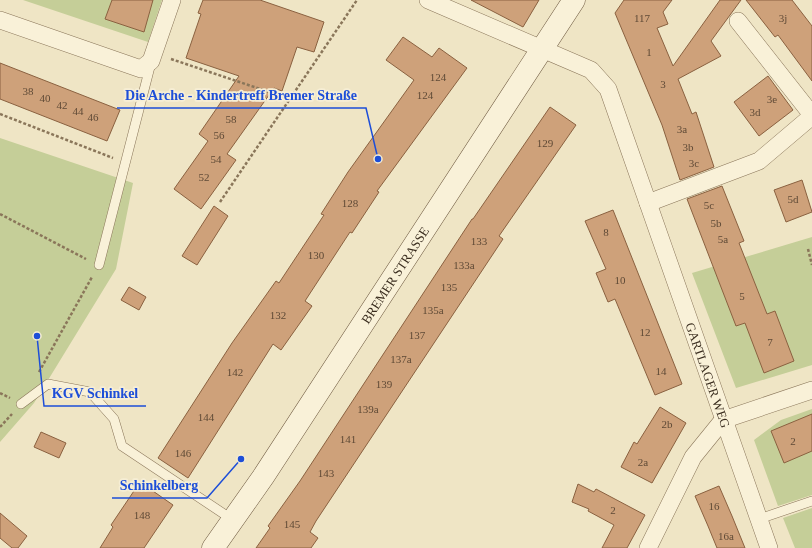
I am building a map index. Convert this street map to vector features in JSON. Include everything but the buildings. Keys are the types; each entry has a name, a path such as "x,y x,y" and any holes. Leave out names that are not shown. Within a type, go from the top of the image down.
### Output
{"main road":[{"name":"BREMER STRASSE","path":"213,548 233,520 574,0"}],"street":[{"path":"0,20 141,69 153,57 172,0"},
{"name":"GARTLAGER WEG","path":"428,0 591,70 608,89 769,548"},
{"path":"648,203 759,161 812,116 738,21"},
{"path":"648,548 693,457 723,420 812,390"}],"lane":[{"path":"98,265 153,57"},
{"path":"21,404 48,384 90,392 114,419 122,446 233,520"},
{"path":"759,519 812,501"}],"path":[{"path":"220,202 357,0"},
{"path":"153,57 290,99"},
{"path":"0,114 125,163"},
{"path":"0,214 98,265 36,377"},
{"path":"808,249 812,265"}],"green space":[{"path":"23,0 162,0 148,42"},
{"path":"0,138 133,183 116,269 34,403 0,442"},
{"path":"812,237 812,365 736,388 692,273"},
{"path":"812,409 812,495 778,506 754,440 781,420"},
{"path":"812,508 812,548 795,548 783,518"}],"place":[{"name":"Die Arche - Kindertreff Bremer Straße","path":"378,159"},
{"name":"KGV Schinkel","path":"37,336"},
{"name":"Schinkelberg","path":"241,459"}]}
